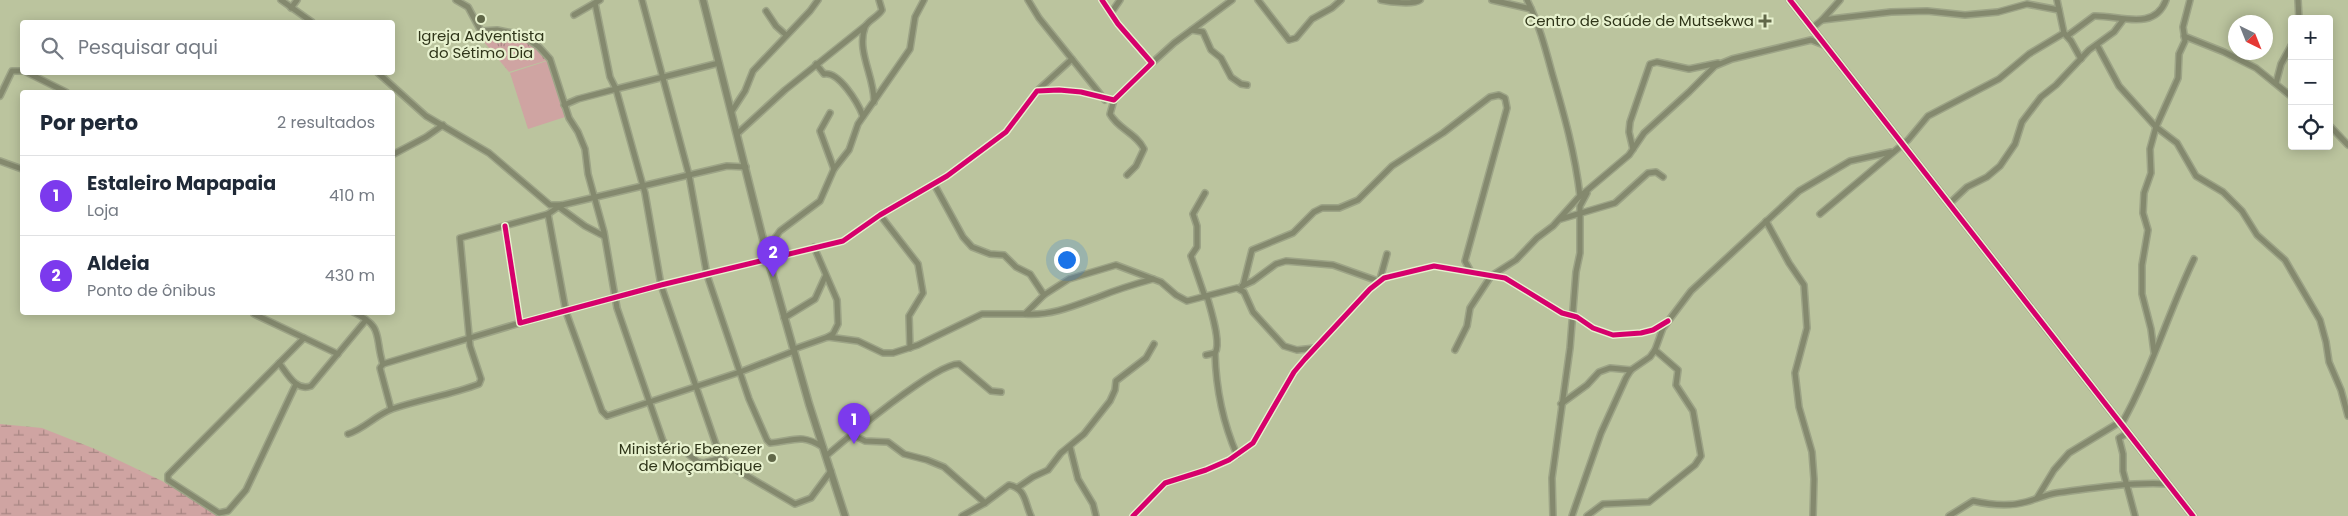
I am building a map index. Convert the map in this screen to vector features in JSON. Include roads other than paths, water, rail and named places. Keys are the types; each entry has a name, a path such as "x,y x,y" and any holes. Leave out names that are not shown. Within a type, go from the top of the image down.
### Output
{"street":[{"path":"281,0 309,20"},
{"path":"291,8 297,0"},
{"path":"456,0 468,7 481,31 497,30 515,33 528,39 550,59 568,118 582,139 604,236 614,298 665,444 683,450 702,463 722,458"},
{"path":"642,0 689,175 707,275 740,372 768,441 772,443 800,438 810,440 823,447"},
{"path":"704,0 784,318 845,516"},
{"path":"732,111 746,91 753,71 786,34 810,11 818,0"},
{"path":"738,133 816,64 866,26 882,10 879,0"},
{"path":"766,250 780,231 820,201 834,169 849,150 863,116 910,49 914,17 924,0"},
{"path":"1028,0 1039,18 1104,100"},
{"path":"1102,0 1111,14 1152,63"},
{"path":"1111,14 1120,0"},
{"path":"1127,175 1136,166 1144,149 1135,136 1114,120 1110,114 1114,100 1152,63 1191,30 1232,0"},
{"path":"1258,0 1289,40 1296,38 1312,19 1332,8 1341,0"},
{"path":"1381,0 1412,3 1420,0"},
{"path":"1492,0 1532,9"},
{"path":"1527,0 1543,36 1562,102 1567,132 1575,160 1580,196"},
{"path":"1790,0 1905,142 1908,151 2193,516"},
{"path":"1811,40 1813,30 1840,0"},
{"path":"2057,0 2066,35 2081,59"},
{"path":"1820,214 1905,142 1928,116 1999,78 2035,50 2066,35 2094,16 2123,20 2140,19 2157,14 2162,10 2166,0"},
{"path":"2154,352 2152,329 2142,294 2142,269 2148,230 2143,213 2144,193 2151,173 2150,150 2156,127 2177,85 2184,36 2183,27 2190,0"},
{"path":"2298,0 2299,15"},
{"path":"574,15 598,2 610,77 616,89 642,186 661,285 694,386 722,458 737,470 798,504 811,498 831,471"},
{"path":"1822,20 1891,12 1965,15 1998,12 2027,4 2059,10"},
{"path":"766,11 776,26 786,34"},
{"path":"1949,204 1967,187 1987,177 2000,166 2015,144 2019,129 2026,116 2041,96 2056,85 2081,59 2114,32 2123,20"},
{"path":"866,26 864,52 874,102"},
{"path":"1191,30 1203,32 1211,50 1221,58 1231,77 1241,84 1247,85"},
{"path":"2184,36 2224,52 2256,68 2288,94"},
{"path":"1633,149 1629,132 1630,122 1650,64 1664,62 1689,69 1811,40 1825,45"},
{"path":"2097,45 2102,50 2119,86 2156,127 2181,148 2196,176 2223,192 2242,211 2257,235 2285,260 2320,320 2329,362 2342,390 2348,416"},
{"path":"2276,83 2288,52"},
{"path":"391,409 380,368 383,364 520,323 661,285 846,239 880,215 934,184 1006,132 1037,91 1072,59"},
{"path":"564,106 578,99 719,63"},
{"path":"1455,350 1468,326 1470,308 1491,276 1516,260 1580,196 1633,149 1644,133 1718,63"},
{"path":"816,64 824,74 831,74 836,77 854,98 863,116"},
{"path":"0,96 12,71 20,72"},
{"path":"30,75 62,90"},
{"path":"380,75 417,108 489,153 515,174 544,202 560,206 585,226 604,236"},
{"path":"1037,91 1060,90 1081,92 1104,100 1114,100"},
{"path":"1240,287 1254,249 1293,233 1314,212 1322,208 1339,208 1358,200 1392,166 1443,133 1490,97 1499,95 1505,98 1507,108 1465,261 1471,272"},
{"path":"830,113 820,131 834,169"},
{"path":"395,155 426,137 442,124"},
{"path":"2333,129 2348,145"},
{"path":"1572,516 1600,433 1632,370 1650,357 1668,321 1691,291 1799,191 1850,161 1891,152"},
{"path":"0,161 20,168"},
{"path":"348,434 391,409 479,384 480,379 469,338 460,238 548,214 560,206 595,196 727,166 746,166"},
{"path":"1558,220 1615,203 1648,173 1656,172 1663,177"},
{"path":"934,184 963,237 972,247 990,254 1004,255 1016,266 1030,274 1044,295"},
{"path":"1553,516 1552,478 1573,316 1576,272 1580,254 1580,212 1583,199 1590,189"},
{"path":"1204,194 1193,214 1197,226 1197,247 1191,256 1206,296 1216,334 1218,349 1215,353 1215,371 1225,424 1237,455"},
{"path":"548,214 566,312 604,415 607,416 740,372 833,334 839,320 836,296 825,277 814,247"},
{"path":"880,215 918,264 923,293 909,316 910,348"},
{"path":"1766,221 1804,285 1807,328 1795,373 1799,406 1812,452 1813,516"},
{"path":"505,226 520,323"},
{"path":"1133,516 1165,484 1206,470 1237,455 1257,439 1294,372 1379,280 1387,254"},
{"path":"2037,498 2054,470 2069,453 2120,424 2138,392 2194,259"},
{"path":"1025,314 1044,295 1077,275 1116,265 1154,279 1185,300 1240,287 1278,263 1293,261 1333,265 1379,280 1434,266 1511,280 1562,313 1573,316 1593,328 1613,335 1647,331 1668,321"},
{"path":"784,318 815,299 825,277"},
{"path":"828,337 858,341 887,353 910,348 982,314 1025,314 1055,311 1079,306 1114,291 1154,279"},
{"path":"1240,287 1254,312 1284,346 1297,350 1315,348"},
{"path":"256,315 338,354"},
{"path":"357,315 366,320 379,334 380,354 383,364"},
{"path":"279,363 296,384 303,387 311,386 366,320"},
{"path":"296,384 246,490 228,511 219,513 168,480 168,475 304,338"},
{"path":"1017,488 1048,470 1061,453 1084,434 1106,406 1115,390 1116,381 1146,358 1154,344"},
{"path":"1587,516 1603,504 1649,502 1695,464 1701,456 1693,411 1676,385 1678,370 1655,350"},
{"path":"1206,355 1215,353"},
{"path":"826,456 851,434 940,369 956,363 991,390 1001,392"},
{"path":"1561,404 1587,385 1599,372 1610,368 1632,370"},
{"path":"851,434 865,442 888,442 904,454 944,467 985,503"},
{"path":"2128,434 2119,438 2126,486 2135,516"},
{"path":"1070,447 1078,479 1093,504 1096,516"},
{"path":"1949,516 1973,501 1998,506 2080,490 2168,484"},
{"path":"962,516 985,503 1005,486 1013,486 1023,494 1031,516"}],"place":[{"name":"Igreja Adventista do Sétimo Dia","path":"481,19"},
{"name":"Centro de Saúde de Mutsekwa","path":"1765,21"},
{"name":"Aldeia","path":"773,277"},
{"name":"Estaleiro Mapapaia","path":"854,444"},
{"name":"Ministério Ebenezer de Moçambique","path":"772,458"}]}
